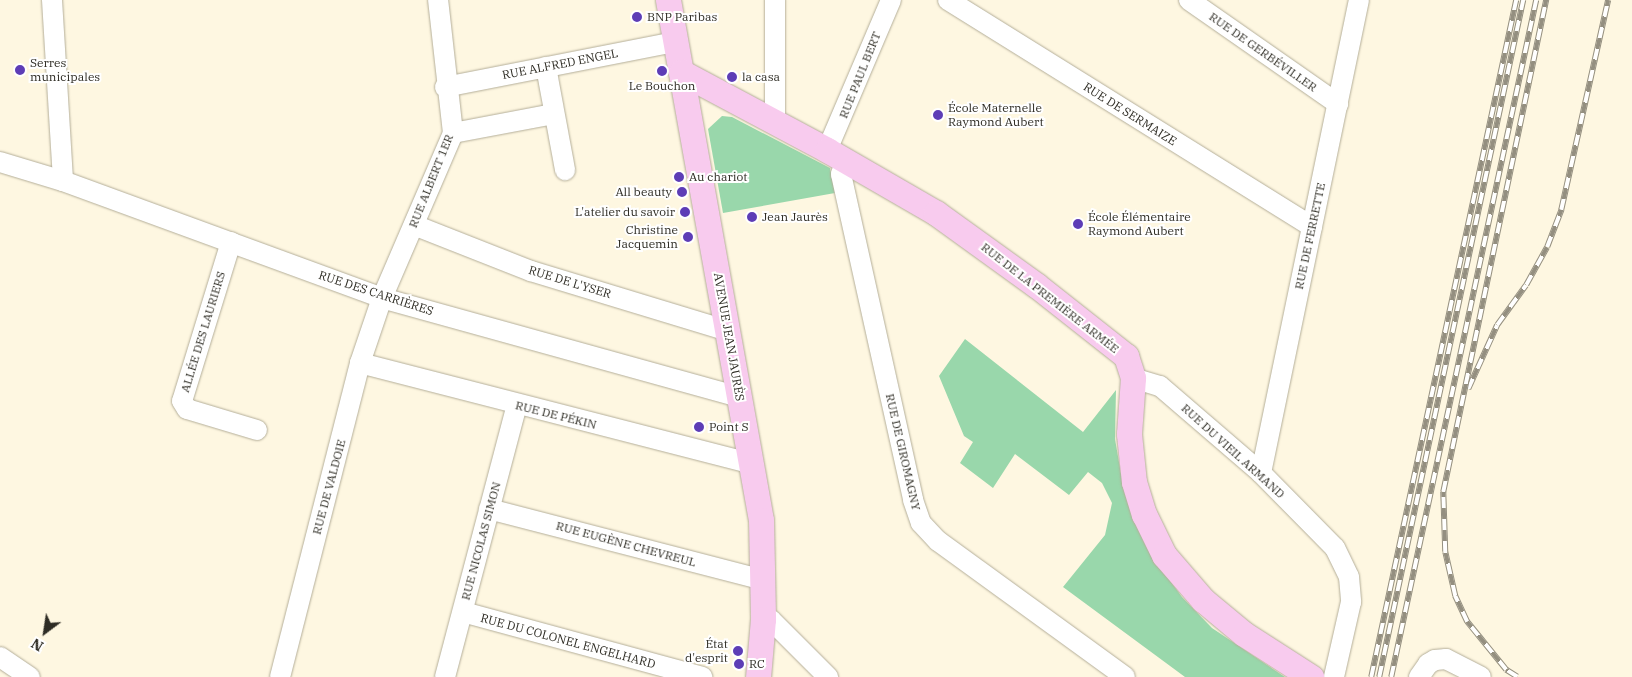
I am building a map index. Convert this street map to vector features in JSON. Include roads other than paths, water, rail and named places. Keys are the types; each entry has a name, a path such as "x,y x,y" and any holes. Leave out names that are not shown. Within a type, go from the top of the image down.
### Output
{"main road":[{"name":"AVENUE JEAN JAURÈS","path":"668,0 729,331 761,520 763,619 758,677"},
{"name":"RUE DE LA PREMIÈRE ARMÉE","path":"681,72 837,155 936,213 1036,285 1126,356 1134,378 1129,434 1134,482 1144,514 1164,555 1203,600 1244,634 1305,673"}],"street":[{"path":"52,0 63,181"},
{"name":"RUE ALBERT 1ER","path":"382,298 453,133 446,87 438,0"},
{"path":"775,0 775,123"},
{"name":"RUE PAUL BERT","path":"837,155 891,0"},
{"name":"RUE DE SERMAIZE","path":"948,0 1312,227"},
{"name":"RUE DE GERBÉVILLER","path":"1189,0 1338,104"},
{"name":"RUE DE FERRETTE","path":"1261,473 1359,0"},
{"name":"RUE ALFRED ENGEL","path":"446,87 675,42"},
{"path":"546,67 565,170"},
{"path":"453,133 554,114"},
{"name":"RUE DE GIROMAGNY","path":"837,155 913,500 921,523 938,541 1099,668"},
{"name":"RUE DES CARRIÈRES","path":"9,165 63,181 382,298 740,397"},
{"name":"RUE DE L'YSER","path":"414,224 531,271 729,331"},
{"name":"ALLÉE DES LAURIERS","path":"231,242 182,402 187,408 257,430"},
{"name":"RUE DE VALDOIE","path":"282,676 360,363 382,298"},
{"name":"RUE DE PÉKIN","path":"360,363 752,464"},
{"name":"RUE DU VIEIL ARMAND","path":"1134,378 1160,386 1261,473 1335,548 1349,577 1351,602 1334,677"},
{"name":"RUE NICOLAS SIMON","path":"445,677 517,405"},
{"name":"RUE EUGÈNE CHEVREUL","path":"489,509 763,580"},
{"name":"RUE DU COLONEL ENGELHARD","path":"462,612 702,677"},
{"path":"763,619 771,620 828,677"},
{"path":"0,657 30,677"},
{"path":"1419,677 1428,664 1446,659 1481,677"},
{"path":"1099,668 1125,677"}],"railway":[{"path":"1371,677 1516,0"},
{"path":"1379,677 1523,0"},
{"path":"1391,677 1536,0"},
{"path":"1517,677 1506,670 1467,622 1455,596 1445,552 1443,492 1546,0"},
{"path":"1468,389 1497,325 1526,285 1547,247 1561,210 1608,0"}],"place":[{"name":"BNP Paribas","path":"637,17"},
{"name":"Serres municipales","path":"20,70"},
{"name":"Le Bouchon","path":"662,71"},
{"name":"la casa","path":"732,77"},
{"name":"École Maternelle Raymond Aubert","path":"938,115"},
{"name":"Au chariot","path":"679,177"},
{"name":"All beauty","path":"682,192"},
{"name":"L'atelier du savoir","path":"685,212"},
{"name":"Jean Jaurès","path":"752,217"},
{"name":"École Élémentaire Raymond Aubert","path":"1078,224"},
{"name":"Christine Jacquemin","path":"688,237"},
{"name":"Point S","path":"699,427"},
{"name":"État d'esprit","path":"738,651"},
{"name":"RC","path":"739,664"}]}
